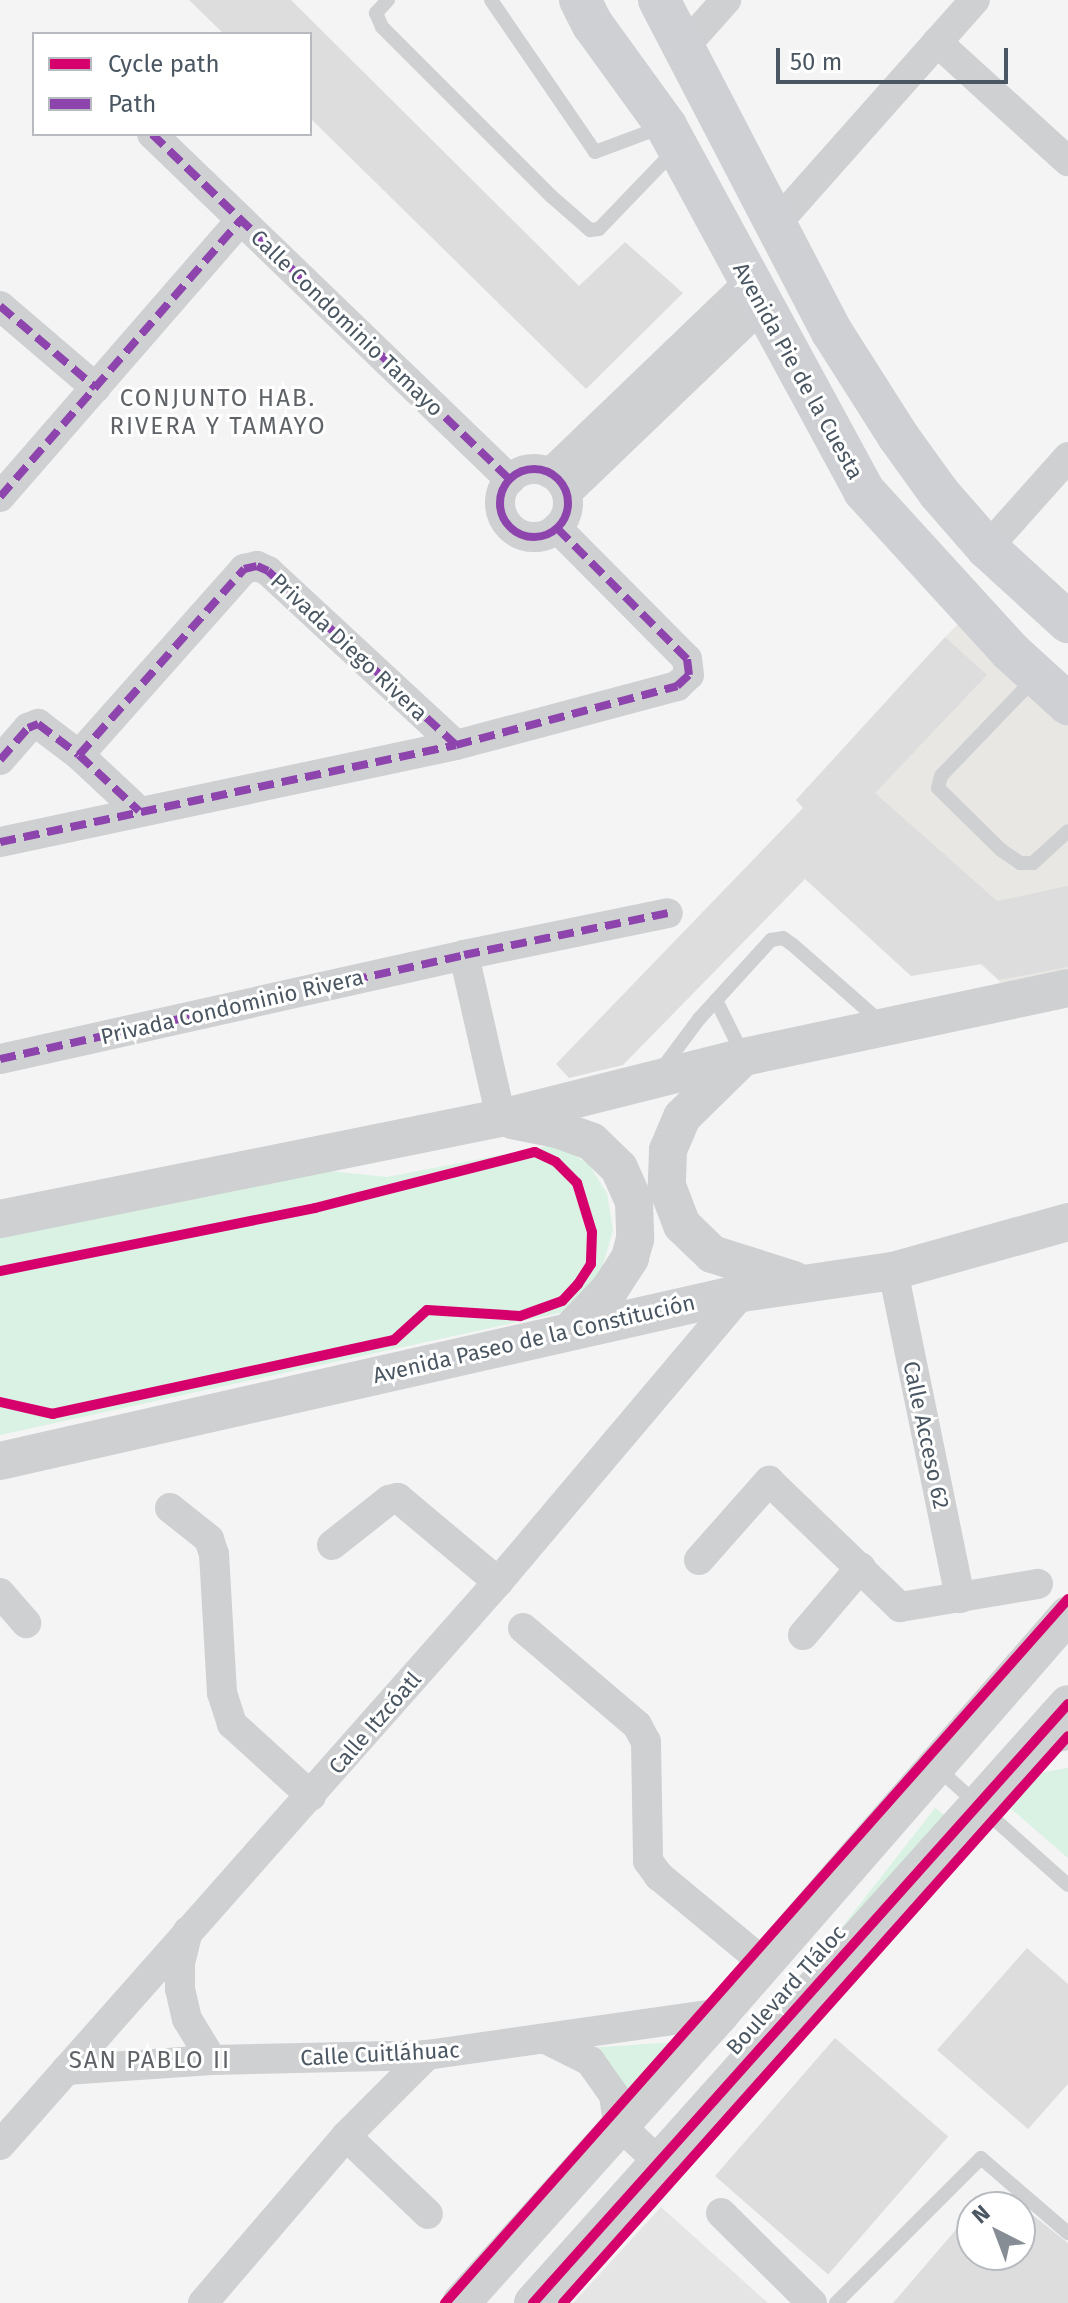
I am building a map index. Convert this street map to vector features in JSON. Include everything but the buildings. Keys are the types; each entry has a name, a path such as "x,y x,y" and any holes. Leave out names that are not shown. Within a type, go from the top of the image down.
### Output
{"main road":[{"name":"Avenida Pie de la Cuesta","path":"580,0 593,25 671,137 864,491 1056,688"},
{"path":"659,0 832,332 898,436 939,493 987,548 1068,622"}],"street":[{"path":"685,46 726,0"},
{"path":"775,225 975,0"},
{"path":"937,42 1068,161"},
{"path":"154,136 241,220"},
{"name":"Calle Condominio Tamayo","path":"0,497 241,220 510,480"},
{"path":"558,483 755,295"},
{"path":"0,306 96,388"},
{"path":"987,548 1068,457"},
{"path":"529,470 558,483 567,512 557,528 538,537 528,537 509,527 500,508 500,498 510,480 529,470"},
{"name":"Privada Diego Rivera","path":"0,842 456,745 677,686 689,675 687,659 557,528"},
{"name":"Privada Diego Rivera","path":"79,755 244,569 257,566 268,571 456,745"},
{"path":"0,760 28,728 38,724 79,755 139,811"},
{"name":"Privada Condominio Rivera","path":"0,1059 464,955 668,913"},
{"path":"464,955 501,1118"},
{"path":"0,1219 501,1118 744,1057 1068,988"},
{"path":"744,1057 682,1117 668,1150 667,1186 682,1225 712,1254 800,1282"},
{"path":"501,1118 566,1131 592,1142 619,1168 634,1202 635,1239 630,1258 610,1289 571,1330"},
{"name":"Avenida Paseo de la Constitución","path":"0,1461 742,1293 800,1282 893,1271 1068,1222"},
{"name":"Calle Acceso 62","path":"893,1271 960,1598"},
{"name":"Calle Itzcóatl","path":"0,2145 498,1582 742,1293"},
{"path":"699,1560 769,1481 900,1607 1038,1584"},
{"path":"332,1545 389,1500 398,1498 498,1582"},
{"path":"170,1508 209,1539 214,1554 222,1693 232,1724 311,1796"},
{"path":"803,1635 861,1567"},
{"path":"0,1593 26,1623"},
{"name":"Boulevard Tláloc","path":"461,2303 618,2124 721,2013 1068,1615"},
{"path":"523,1628 637,1725 646,1742 648,1861 659,1876 764,1963"},
{"name":"Boulevard Tláloc","path":"533,2303 1026,1751 1065,1719"},
{"path":"189,1931 180,1962 180,1989 187,2019 212,2060"},
{"name":"Calle Cuitláhuac","path":"66,2070 212,2060 427,2055 721,2013"},
{"path":"548,2040 590,2061 614,2095 618,2124 659,2162"},
{"path":"203,2303 346,2136 427,2055"},
{"path":"346,2136 428,2214"},
{"path":"721,2213 812,2303"}],"lane":[{"path":"388,0 376,13 382,27 590,230 599,229 671,137"},
{"path":"491,0 595,152 671,137"},
{"path":"624,42 671,137"},
{"path":"1056,688 941,776 938,788 1001,850 1020,863 1033,863 1068,831"},
{"path":"653,1082 716,1000 771,940 783,938 887,1027"},
{"path":"716,1000 744,1057"},
{"path":"935,1766 1068,1885"},
{"path":"836,2303 981,2158 1068,2233"}],"shaded area":[{"path":"965,616 1068,711 1068,973 1007,988 796,800"},
{"path":"661,2207 768,2303 573,2303"}],"green space":[{"path":"558,1144 589,1165 607,1193 613,1230 599,1279 568,1311 0,1435 0,1233 301,1168 387,1177"},
{"path":"1068,1768 1068,1858 1002,1801 1003,1779"},
{"path":"935,1808 944,1815 682,2150 673,2143"},
{"path":"675,2042 622,2099 589,2048"}],"marked path":[{"path":"154,136 510,480"},
{"path":"0,497 241,220"},
{"path":"0,306 96,388"},
{"path":"534,469 558,479 568,503 558,527 534,537 510,527 500,503 510,479 534,469"},
{"path":"0,842 456,745 677,686 689,675 687,659 557,528"},
{"path":"79,755 244,569 257,566 268,571 456,745"},
{"path":"0,760 28,728 38,724 79,755 139,811"},
{"path":"0,1059 464,955 668,913"}],"cycle path":[{"path":"0,1271 315,1208 535,1152 556,1162 577,1183 592,1232 591,1264 578,1284 562,1301 520,1316 427,1310 394,1340 53,1414 0,1402"},
{"path":"445,2303 1068,1599"},
{"path":"533,2303 1068,1704"},
{"path":"563,2303 1068,1736"}],"district":[{"name":"CONJUNTO HAB. RIVERA Y TAMAYO","path":"218,413"},
{"name":"SAN PABLO II","path":"150,2061"}]}
